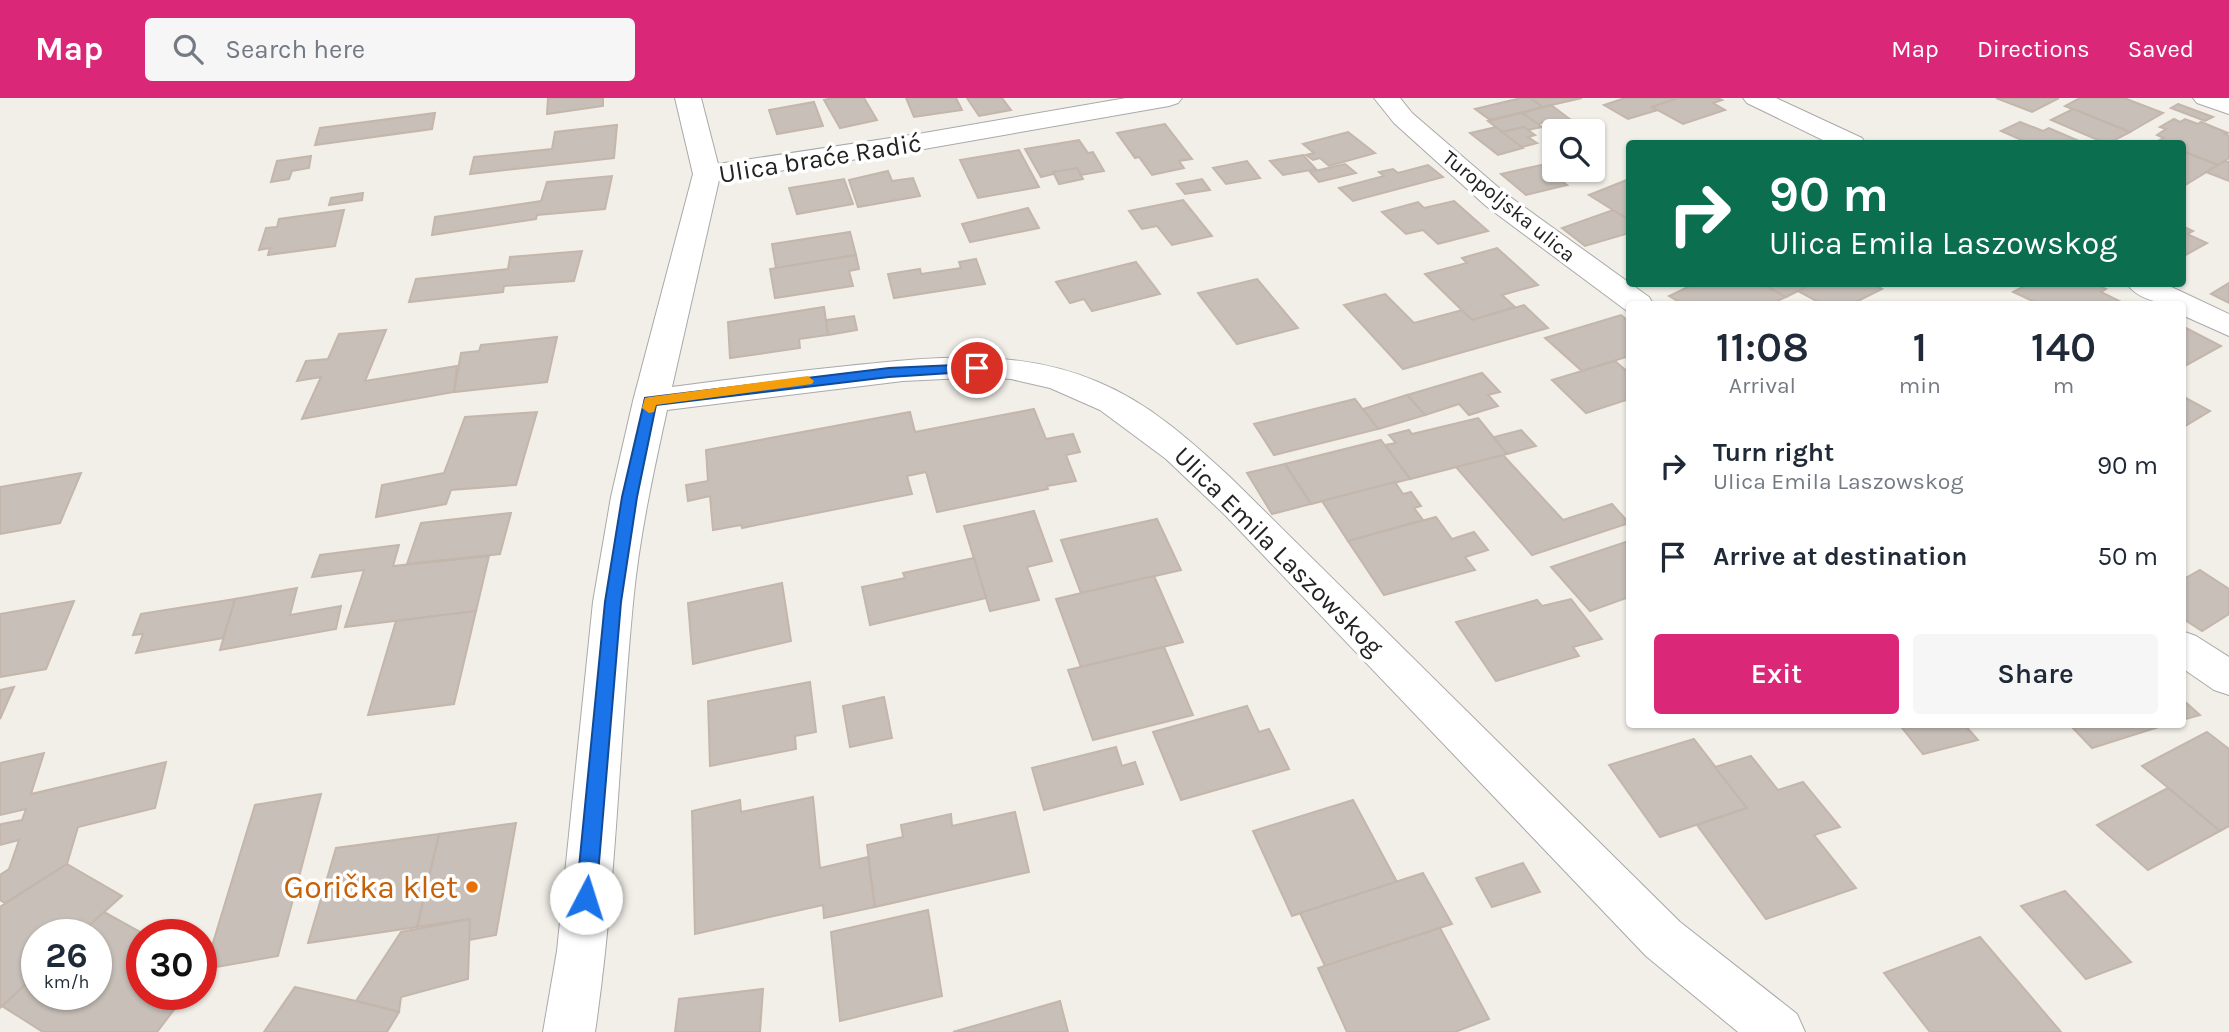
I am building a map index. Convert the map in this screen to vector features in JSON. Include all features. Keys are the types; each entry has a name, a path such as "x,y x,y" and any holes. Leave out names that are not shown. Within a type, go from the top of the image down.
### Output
{"street":[{"path":"688,98 707,174"},
{"name":"Ulica braće Radić","path":"569,1032 582,951 613,602 629,497 650,401 707,174 923,141 1169,98"},
{"name":"Turopoljska ulica","path":"1387,98 1403,118 1496,200 1634,301"},
{"path":"1756,98 1845,140"},
{"path":"2206,98 2229,106"},
{"path":"2148,287 2177,301"},
{"path":"2186,305 2229,326"},
{"name":"Ulica Emila Laszowskog","path":"650,401 899,371 977,368 1031,372 1062,380 1126,410 1166,438 1238,506 1663,939 1779,1032"},
{"path":"2186,650 2229,678"}],"building":[{"path":"548,98 603,98 603,106 547,114"},
{"path":"864,98 877,120 840,128 824,100"},
{"path":"906,98 956,98 962,110 914,117"},
{"path":"967,98 1002,98 1011,110 979,116"},
{"path":"1530,98 1543,107 1490,120 1475,109"},
{"path":"1530,98 1582,98 1543,107"},
{"path":"1625,98 1678,98 1652,107 1658,110 1628,119 1604,105"},
{"path":"1678,98 1718,98 1722,100 1713,103 1725,110 1683,124 1652,107"},
{"path":"1996,98 2059,98 2032,112"},
{"path":"2080,98 2124,98 2163,113 2130,132 2065,106"},
{"path":"814,102 823,126 777,134 769,110"},
{"path":"2178,104 2213,117 2205,121 2171,108"},
{"path":"1551,105 1570,119 1542,119 1542,123 1538,124 1522,113"},
{"path":"2073,109 2130,132 2115,140 2098,140 2051,120"},
{"path":"435,113 432,129 315,145 320,128"},
{"path":"1522,113 1542,127 1528,130 1524,127 1502,132 1488,121"},
{"path":"2174,119 2180,122 2185,119 2198,124 2201,122 2228,133 2225,134 2229,136 2229,158 2218,165 2186,153 2186,140 2160,140 2164,138 2157,135 2166,129 2160,127"},
{"path":"2020,122 2043,131 2049,128 2077,140 2022,140 2001,131"},
{"path":"1165,124 1192,159 1179,161 1184,168 1152,175 1139,157 1135,158 1117,133"},
{"path":"617,125 614,158 470,174 474,157 552,149 555,132"},
{"path":"1496,127 1523,148 1498,155 1470,133"},
{"path":"1524,127 1535,135 1528,137 1537,143 1522,147 1502,132"},
{"path":"1348,132 1375,153 1329,166 1320,158 1313,160 1306,155 1314,153 1303,144"},
{"path":"1079,140 1088,153 1093,152 1104,171 1081,175 1077,168 1041,177 1025,149"},
{"path":"1019,150 1039,187 978,198 960,160"},
{"path":"2186,153 2218,165 2186,185"},
{"path":"1303,155 1316,169 1283,175 1270,161"},
{"path":"311,156 309,168 292,171 289,179 271,182 277,161"},
{"path":"1247,161 1260,178 1226,184 1213,168"},
{"path":"2225,161 2229,162 2229,181 2206,172"},
{"path":"1345,164 1356,173 1319,182 1310,172"},
{"path":"1428,165 1443,177 1353,201 1339,188 1384,176 1379,172 1393,169 1398,173"},
{"path":"1541,165 1542,182 1563,182 1567,185 1526,195 1501,174"},
{"path":"1077,168 1083,179 1059,184 1053,172"},
{"path":"888,171 892,181 913,178 920,196 858,207 849,180"},
{"path":"612,176 605,209 537,215 536,219 432,235 435,217 541,201 547,182"},
{"path":"844,179 853,204 797,214 789,188"},
{"path":"1202,179 1210,190 1185,194 1177,184"},
{"path":"1626,180 1626,218 1589,195"},
{"path":"363,193 362,200 329,205 331,198"},
{"path":"1183,200 1212,236 1172,245 1157,226 1142,229 1129,211"},
{"path":"1454,201 1488,231 1438,244 1423,230 1406,234 1382,212 1418,202 1424,208"},
{"path":"1028,208 1039,228 970,242 962,224"},
{"path":"344,210 335,246 268,255 270,248 259,250 266,228 277,227 279,219"},
{"path":"1613,210 1626,218 1626,234 1585,246 1562,228"},
{"path":"2186,228 2193,231 2187,234 2207,243 2186,255"},
{"path":"850,232 856,255 776,268 772,244"},
{"path":"1497,248 1538,285 1502,295 1515,307 1472,320 1425,274 1467,263 1462,258"},
{"path":"582,251 574,281 504,286 503,292 409,302 416,279 508,269 510,257"},
{"path":"856,255 859,269 849,271 853,286 775,298 770,269"},
{"path":"976,259 985,284 894,298 888,274 920,269 921,274 961,268 959,262"},
{"path":"1136,262 1160,294 1092,311 1084,299 1070,303 1056,282"},
{"path":"1257,279 1298,328 1237,344 1198,293"},
{"path":"2229,283 2229,303 2211,294"},
{"path":"1688,287 1768,287 1786,297 1777,301 1678,301 1669,296"},
{"path":"1768,287 1806,287 1786,297"},
{"path":"1806,287 1882,289 1858,301 1816,301 1798,291"},
{"path":"2022,287 2101,287 2106,289 2101,292 2119,301 2032,301 2013,292"},
{"path":"1385,294 1414,323 1462,310 1472,320 1524,305 1548,328 1403,369 1344,305"},
{"path":"824,307 828,335 799,339 800,348 730,358 728,322"},
{"path":"1621,315 1626,319 1626,357 1582,371 1545,338"},
{"path":"854,316 857,330 828,335 826,320"},
{"path":"2186,328 2221,346 2186,365"},
{"path":"386,330 365,381 457,366 454,392 302,419 321,377 297,381 306,361 328,359 339,334"},
{"path":"557,337 547,382 454,392 461,353 479,351 481,345"},
{"path":"1615,361 1626,370 1626,400 1586,413 1552,380"},
{"path":"1482,373 1500,392 1488,395 1498,406 1469,415 1459,404 1425,415 1407,395"},
{"path":"1407,395 1425,415 1378,429 1363,409"},
{"path":"2186,398 2210,411 2186,426"},
{"path":"1355,399 1378,429 1274,455 1254,424"},
{"path":"1034,409 1046,439 1073,434 1080,452 1066,455 1076,481 937,512 926,472 907,476 912,494 742,528 741,525 713,530 710,496 688,501 686,485 708,481 706,450 910,412 915,432"},
{"path":"537,412 516,485 451,490 446,504 376,517 382,485 444,473 465,417"},
{"path":"1478,418 1507,454 1410,479 1385,445 1396,443 1389,435 1409,430 1412,434"},
{"path":"1521,430 1536,446 1507,454 1494,437"},
{"path":"1381,440 1410,479 1311,504 1285,464"},
{"path":"1503,455 1563,520 1612,504 1626,520 1626,524 1532,555 1456,467"},
{"path":"1285,464 1311,504 1272,514 1247,473"},
{"path":"81,473 60,523 0,534 0,487"},
{"path":"1395,482 1403,494 1411,492 1421,506 1414,508 1423,520 1348,541 1322,501"},
{"path":"1034,511 1052,561 1027,567 1039,600 990,611 964,526"},
{"path":"511,513 500,554 407,564 421,523"},
{"path":"1436,517 1452,539 1474,532 1488,550 1465,557 1475,570 1384,595 1348,541"},
{"path":"1157,519 1181,570 1081,593 1061,540"},
{"path":"1626,542 1626,598 1590,611 1551,567"},
{"path":"399,545 393,566 489,556 476,611 345,627 364,570 312,577 320,555"},
{"path":"974,558 986,598 870,625 862,587 905,578 903,573"},
{"path":"2200,570 2229,589 2229,614 2202,631 2186,621 2186,578"},
{"path":"1154,576 1183,642 1081,667 1056,599"},
{"path":"782,583 791,641 693,664 688,603"},
{"path":"297,588 290,615 341,606 336,629 220,650 235,599"},
{"path":"235,599 223,638 136,653 143,634 133,635 141,614"},
{"path":"1571,599 1602,639 1573,647 1579,656 1496,681 1456,622 1537,600 1542,606"},
{"path":"74,601 46,669 0,677 0,614"},
{"path":"476,611 454,704 368,715 396,621"},
{"path":"1164,647 1193,715 1093,740 1068,670"},
{"path":"810,682 816,732 795,736 796,749 710,766 708,701"},
{"path":"14,687 0,719 0,690"},
{"path":"884,697 892,738 850,747 843,706"},
{"path":"2186,703 2200,715 2186,719"},
{"path":"1247,706 1259,732 1269,729 1289,769 1181,800 1153,732"},
{"path":"1902,728 1968,728 1978,740 1923,754"},
{"path":"2073,728 2155,728 2092,748"},
{"path":"2207,732 2229,749 2229,826 2220,831 2142,766"},
{"path":"1694,739 1747,808 1660,837 1609,765"},
{"path":"1116,747 1122,766 1135,762 1143,784 1044,810 1032,768"},
{"path":"44,753 31,794 166,762 155,808 78,827 67,864 5,903 0,900 0,875 9,869 19,840 0,845 0,827 1,824 22,820 26,809 0,815 0,763"},
{"path":"1751,756 1778,790 1803,782 1840,827 1814,835 1856,888 1766,919 1697,825 1747,808 1715,767"},
{"path":"2168,788 2220,831 2148,870 2097,825"},
{"path":"321,794 278,956 217,967 217,930 255,805"},
{"path":"813,797 820,868 868,857 875,907 824,918 823,905 695,934 692,811 740,800 741,812"},
{"path":"1353,800 1397,882 1292,916 1253,831"},
{"path":"1015,812 1029,872 875,907 867,845 903,837 901,825 951,814 952,826"},
{"path":"516,823 496,935 469,940 470,919 417,927 439,834"},
{"path":"439,834 417,927 308,943 336,848"},
{"path":"1523,863 1540,892 1492,907 1476,878"},
{"path":"67,864 122,896 97,919 21,919 21,989 0,1008 0,907"},
{"path":"1423,873 1452,924 1325,966 1300,913"},
{"path":"2065,891 2131,962 2086,979 2021,906"},
{"path":"928,910 942,996 840,1021 831,932"},
{"path":"104,912 126,924 126,1010 174,1010 157,1032 43,1032 2,1006 21,989 21,1010 112,1010 112,919 96,919"},
{"path":"470,919 468,979 401,997 399,1012 356,1001 401,932"},
{"path":"1440,928 1489,1019 1455,1032 1347,1032 1318,968"},
{"path":"1980,937 2061,1032 1930,1032 1884,973"},
{"path":"295,987 399,1012 387,1032 264,1032"},
{"path":"763,989 760,1032 675,1032 679,999"},
{"path":"1060,1001 1068,1032 953,1032"}],"slow traffic":[{"path":"649,408 650,401 808,381"}],"place":[{"name":"Gorička klet","path":"472,887"}],"route":[{"path":"586,898 613,602 629,497 650,401 889,372 977,368"}]}
